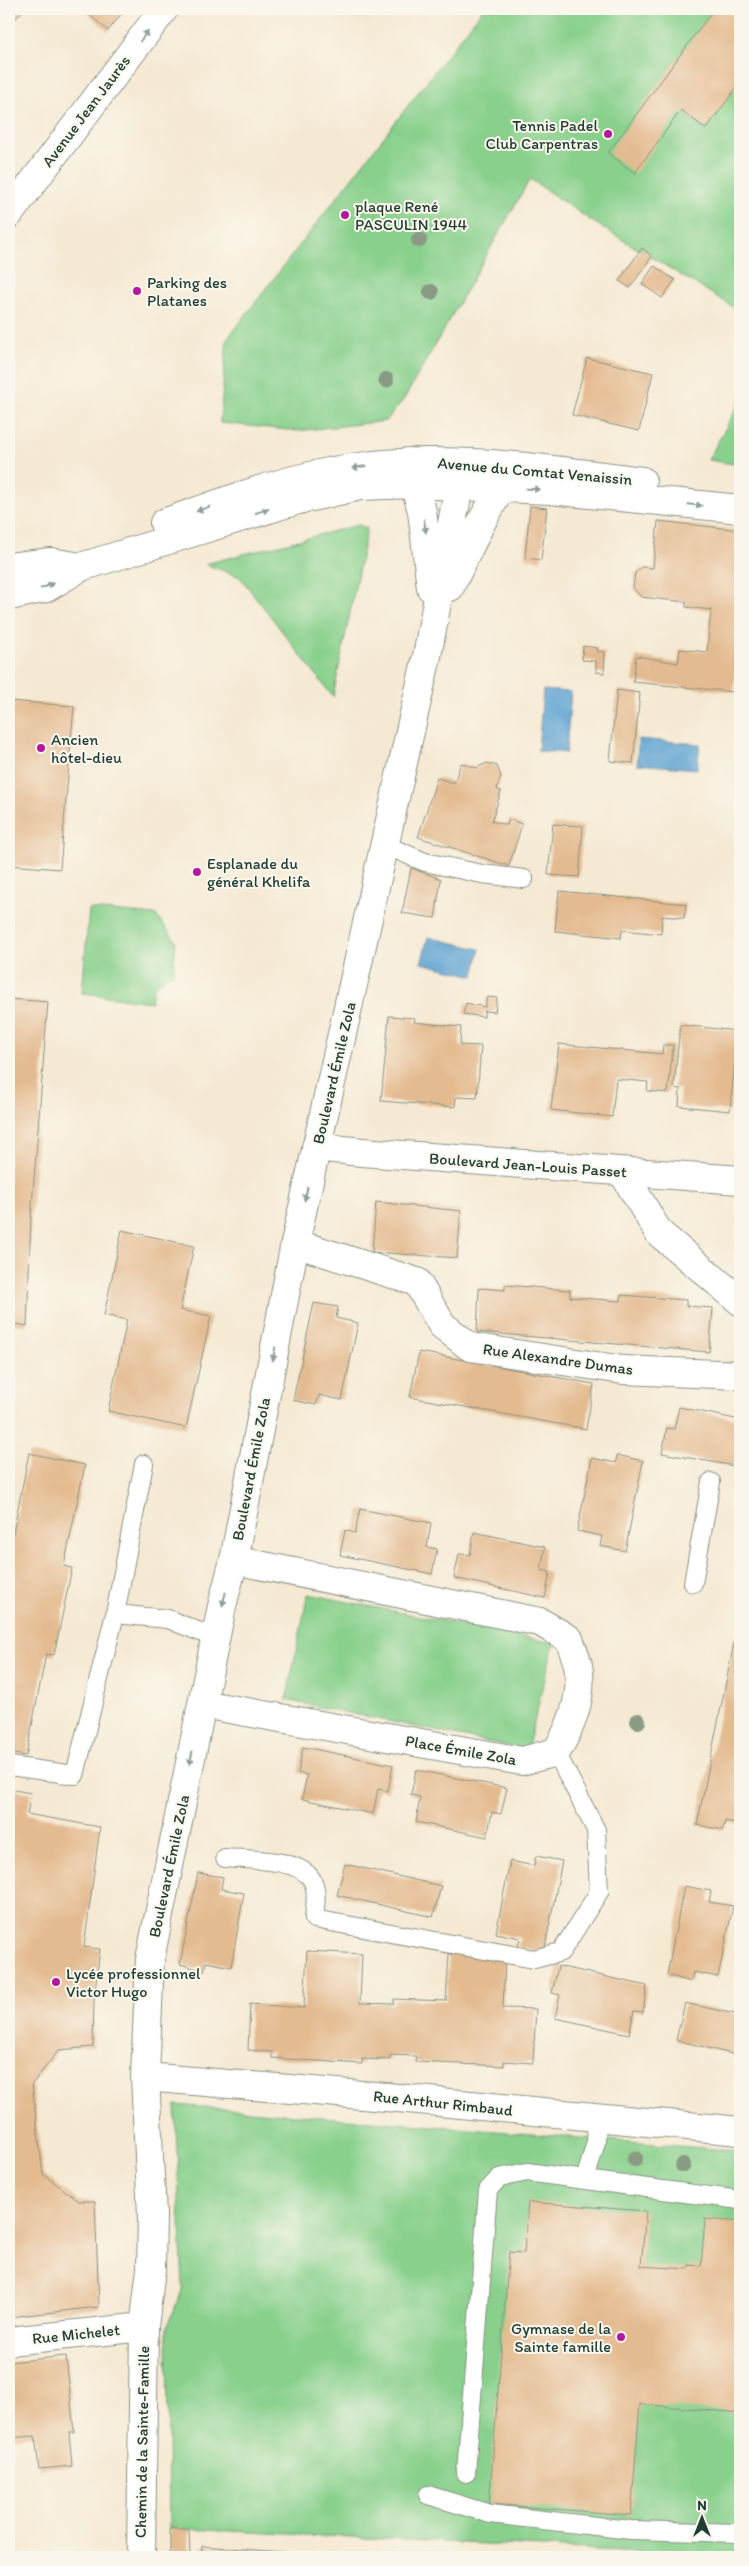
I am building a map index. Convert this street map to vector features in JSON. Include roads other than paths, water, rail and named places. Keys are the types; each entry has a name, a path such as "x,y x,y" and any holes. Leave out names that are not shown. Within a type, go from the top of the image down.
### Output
{"street":[{"name":"Avenue Jean Jaurès","path":"9,214 164,9"},
{"name":"Avenue du Comtat Venaissin","path":"9,596 46,588 82,566 298,500 411,473 459,474 553,470 740,492"},
{"name":"Boulevard Émile Zola","path":"411,473 425,526 435,620"},
{"name":"Avenue du Comtat Venaissin","path":"459,474 501,488 550,490 740,510"},
{"name":"Boulevard Émile Zola","path":"144,2327 151,2269 152,2215 145,2077 150,1959 215,1638 234,1560 295,1243 435,620 459,474"},
{"name":"Boulevard Émile Zola","path":"435,620 482,521 501,488"},
{"name":"Avenue du Comtat Venaissin","path":"9,567 51,562 82,566"},
{"name":"Boulevard Jean-Louis Passet","path":"316,1147 623,1173 740,1180"},
{"path":"623,1173 659,1233 740,1301"},
{"name":"Rue Alexandre Dumas","path":"295,1243 417,1282 442,1325 470,1347 623,1370 740,1375"},
{"path":"234,1560 540,1622 569,1639 578,1666 578,1696 570,1730 556,1752"},
{"name":"Place Émile Zola","path":"202,1704 522,1761 556,1752"},
{"name":"Rue Arthur Rimbaud","path":"145,2077 398,2098 740,2131"},
{"name":"Rue Michelet","path":"9,2341 144,2327"},
{"name":"Chemin de la Sainte-Famille","path":"141,2557 134,2453 144,2327"}],"lane":[{"path":"385,845 425,862 482,874 524,879"},
{"path":"9,1766 75,1775 115,1614 144,1464"},
{"path":"693,1583 711,1482"},
{"path":"115,1614 168,1619 215,1638"},
{"path":"225,1858 290,1864 310,1878 316,1897 314,1919 534,1959 561,1952 599,1892 596,1830 556,1752"},
{"path":"585,2180 596,2142 597,2118"},
{"path":"466,2473 488,2190 499,2178 527,2172 740,2200"},
{"path":"428,2495 490,2514 631,2530 740,2533"}],"water":[{"path":"543,690 571,692 566,753 538,751"},
{"path":"638,739 700,744 697,769 637,764"},
{"path":"428,937 480,949 474,976 421,963"}],"place":[{"name":"Tennis Padel Club Carpentras","path":"608,134"},
{"name":"plaque René PASCULIN 1944","path":"345,215"},
{"name":"Parking des Platanes","path":"137,291"},
{"name":"Ancien hôtel-dieu","path":"41,748"},
{"name":"Esplanade du général Khelifa","path":"197,872"},
{"name":"Lycée professionnel Victor Hugo","path":"56,1982"},
{"name":"Gymnase de la Sainte famille","path":"621,2337"}]}
